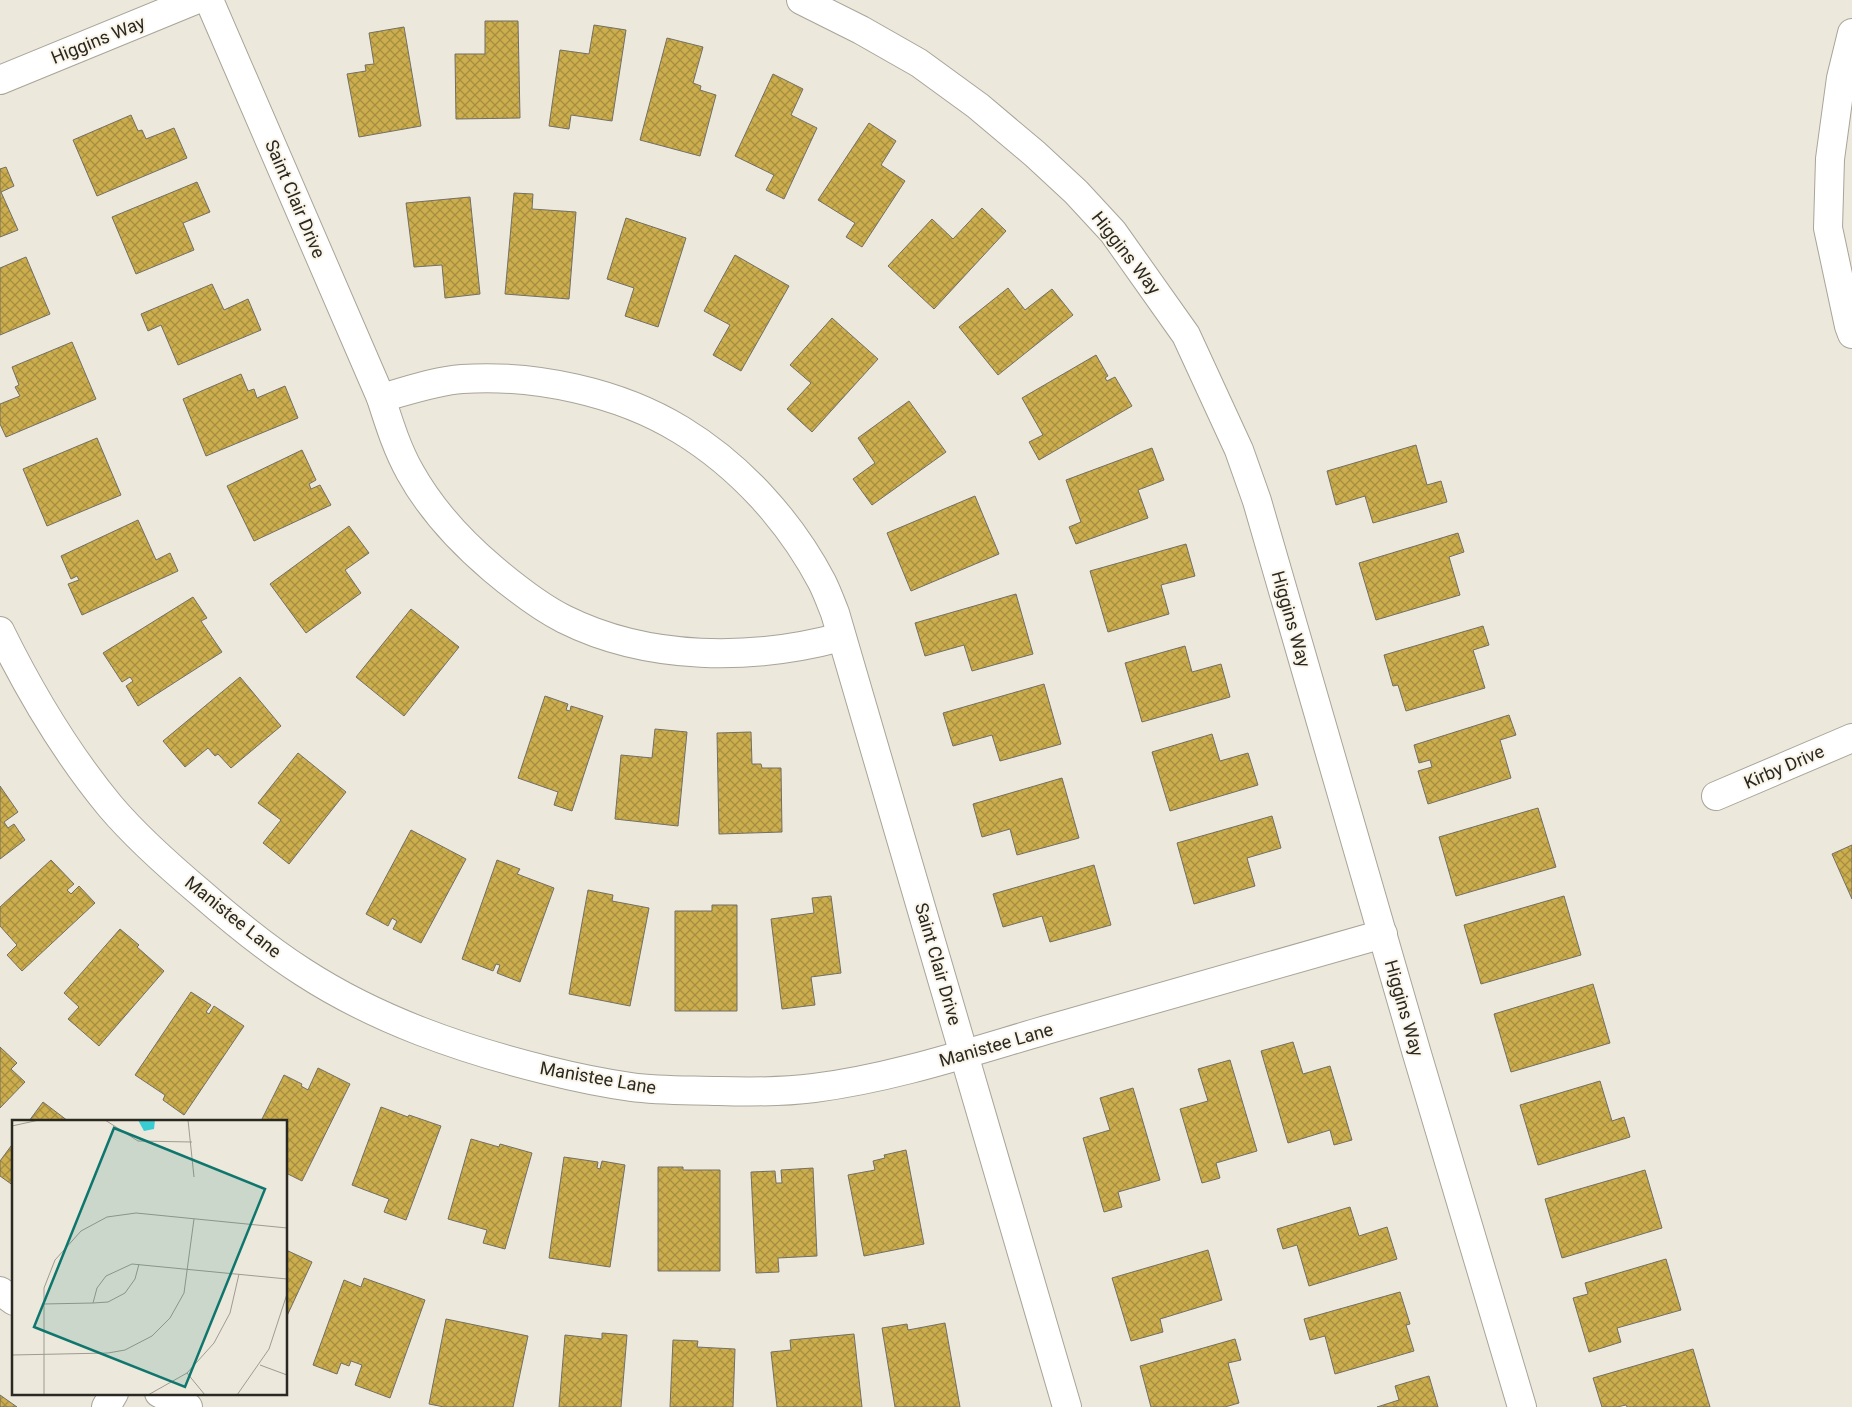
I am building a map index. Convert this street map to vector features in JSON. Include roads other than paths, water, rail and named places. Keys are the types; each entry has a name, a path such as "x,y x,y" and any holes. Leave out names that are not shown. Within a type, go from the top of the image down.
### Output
{"street":[{"name":"Higgins Way","path":"0,80 195,0"},
{"name":"Saint Clair Drive","path":"209,0 381,398 394,436 409,470 436,511 471,552 506,580 563,619 613,638 640,645 708,653 766,651 841,637"},
{"name":"Higgins Way","path":"801,0 861,30 919,63 978,106 1035,154 1076,192 1113,232 1186,334 1238,450 1257,501 1417,1054 1522,1407"},
{"path":"1852,33 1841,78 1830,159 1828,228 1852,334"},
{"name":"Saint Clair Drive","path":"381,398 460,379 509,378 554,384 601,395 640,410 680,430 716,454 754,489 783,521 804,551 822,583 835,613 1067,1407"},
{"name":"Manistee Lane","path":"0,631 77,761 111,807 171,866 241,928 304,972 368,1008 427,1035 509,1061 578,1078 632,1087 688,1091 753,1092 813,1088 883,1076 1383,934"},
{"name":"Kirby Drive","path":"1716,796 1852,738"},
{"path":"0,1291 12,1300"},
{"path":"106,1407 113,1394"},
{"path":"161,1394 188,1407"}]}
